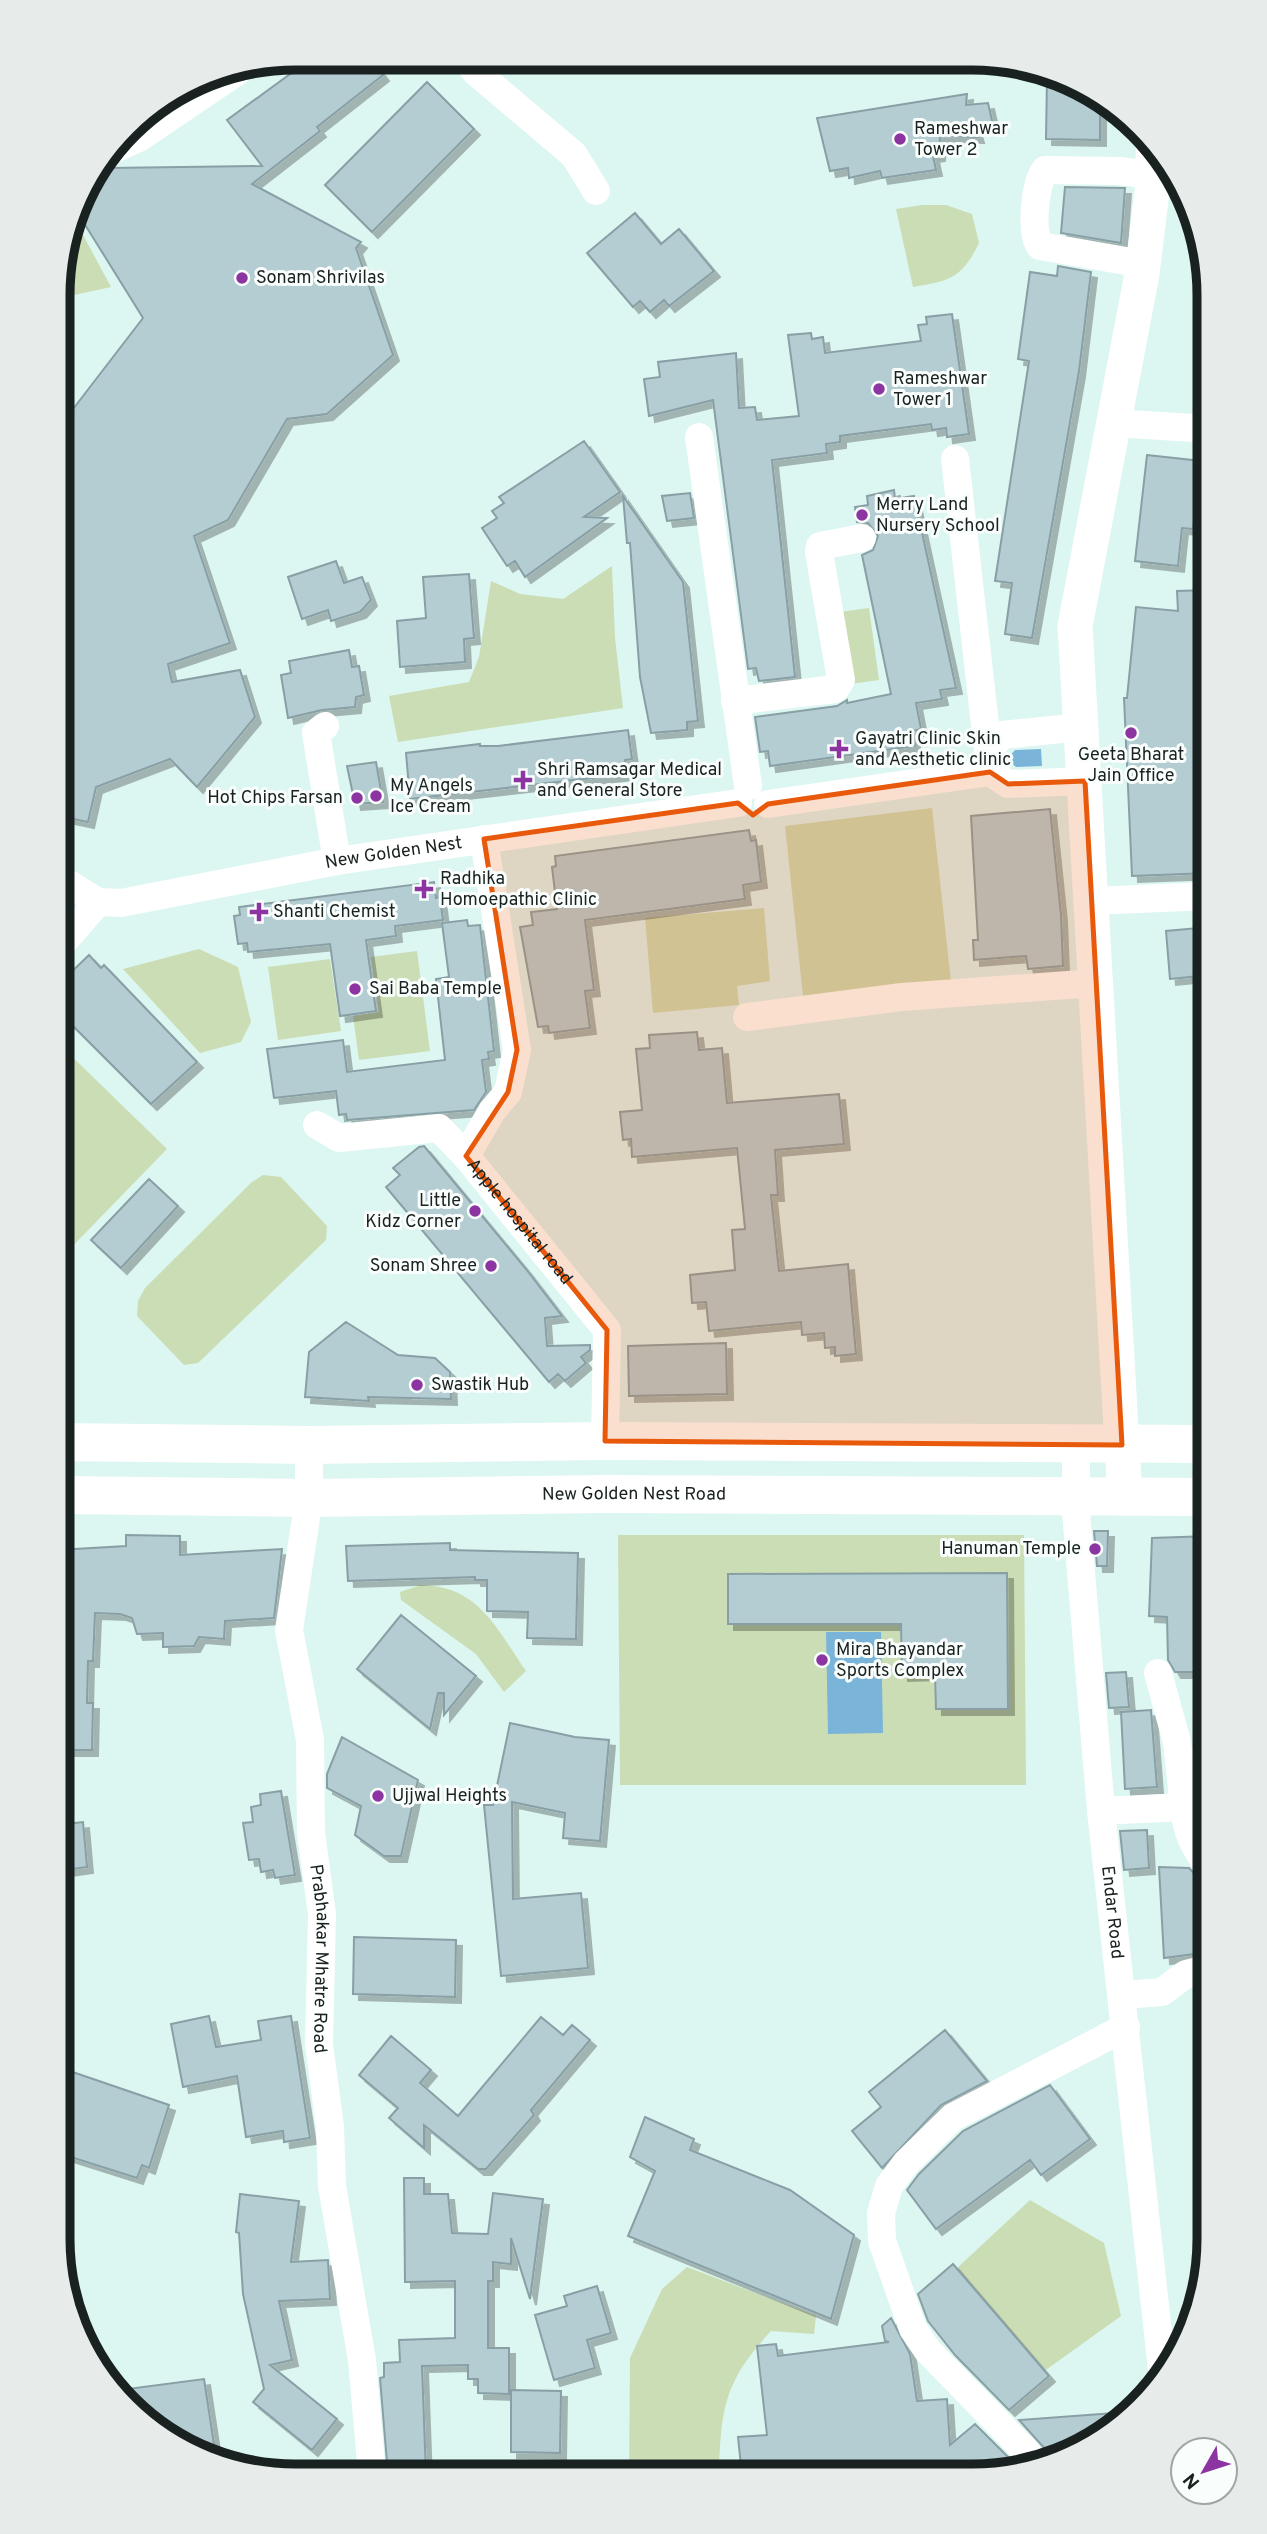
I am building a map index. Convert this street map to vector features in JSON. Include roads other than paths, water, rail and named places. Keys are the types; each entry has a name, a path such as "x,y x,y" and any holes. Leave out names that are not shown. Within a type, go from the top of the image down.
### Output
{"main road":[{"path":"70,1442 309,1445 605,1441 1197,1444"},
{"name":"New Golden Nest Road","path":"70,1495 309,1498 618,1494 1076,1499 1197,1497"}],"street":[{"path":"474,70 574,155 596,191"},
{"path":"131,141 220,83"},
{"path":"1125,1498 1075,626 1143,264 1153,164 1119,171 1045,170 1039,177 1034,237 1040,246 1143,264"},
{"path":"1114,423 1197,428"},
{"path":"696,448 751,798"},
{"path":"955,458 989,761"},
{"path":"735,701 835,689 841,680 820,546 862,538"},
{"path":"326,726 316,733 337,861"},
{"name":"New Golden Nest","path":"989,761 1002,735 1081,727"},
{"name":"New Golden Nest","path":"989,761 1009,784 1085,781"},
{"name":"New Golden Nest","path":"98,902 121,903 337,861 989,761"},
{"name":"Apple hospital road","path":"484,839 517,1049 509,1092 492,1111 466,1156 607,1330 605,1441"},
{"path":"70,885 98,902 70,934"},
{"path":"1090,901 1197,897"},
{"path":"747,1017 902,997 1096,983"},
{"path":"317,1125 340,1138 439,1128 466,1156"},
{"name":"Prabhakar Mhatre Road","path":"309,1445 309,1498 289,1630 310,1740 311,1833 322,1914 319,2044 330,2127 332,2186 362,2360 371,2464"},
{"name":"Endar Road","path":"1076,1445 1076,1499 1101,1811 1161,2360"},
{"path":"1158,1673 1177,1742 1186,1831 1197,1852"},
{"path":"1101,1811 1184,1807"},
{"path":"1123,1995 1162,1992 1186,1974 1197,1971"},
{"path":"1030,2456 928,2351 913,2329 882,2241 881,2213 889,2186 906,2163 953,2117 1126,2027"}],"water":[{"path":"1041,749 1042,766 1016,767 1007,759 1015,750"},
{"path":"826,1632 881,1632 883,1733 828,1734"}],"place":[{"name":"Rameshwar Tower 2","path":"900,139"},
{"name":"Sonam Shrivilas","path":"242,278"},
{"name":"Rameshwar Tower 1","path":"879,389"},
{"name":"Merry Land Nursery School","path":"862,515"},
{"name":"Geeta Bharat Jain Office","path":"1131,733"},
{"name":"Gayatri Clinic Skin and Aesthetic clinic","path":"839,749"},
{"name":"Shri Ramsagar Medical and General Store","path":"523,780"},
{"name":"My Angels Ice Cream","path":"376,796"},
{"name":"Hot Chips Farsan","path":"357,798"},
{"name":"Radhika Homoepathic Clinic","path":"424,889"},
{"name":"Shanti Chemist","path":"259,912"},
{"name":"Sai Baba Temple","path":"355,989"},
{"name":"Little Kidz Corner","path":"475,1211"},
{"name":"Sonam Shree","path":"491,1266"},
{"name":"Swastik Hub","path":"417,1385"},
{"name":"Hanuman Temple","path":"1095,1549"},
{"name":"Mira Bhayandar Sports Complex","path":"822,1660"},
{"name":"Ujjwal Heights","path":"378,1796"}]}
